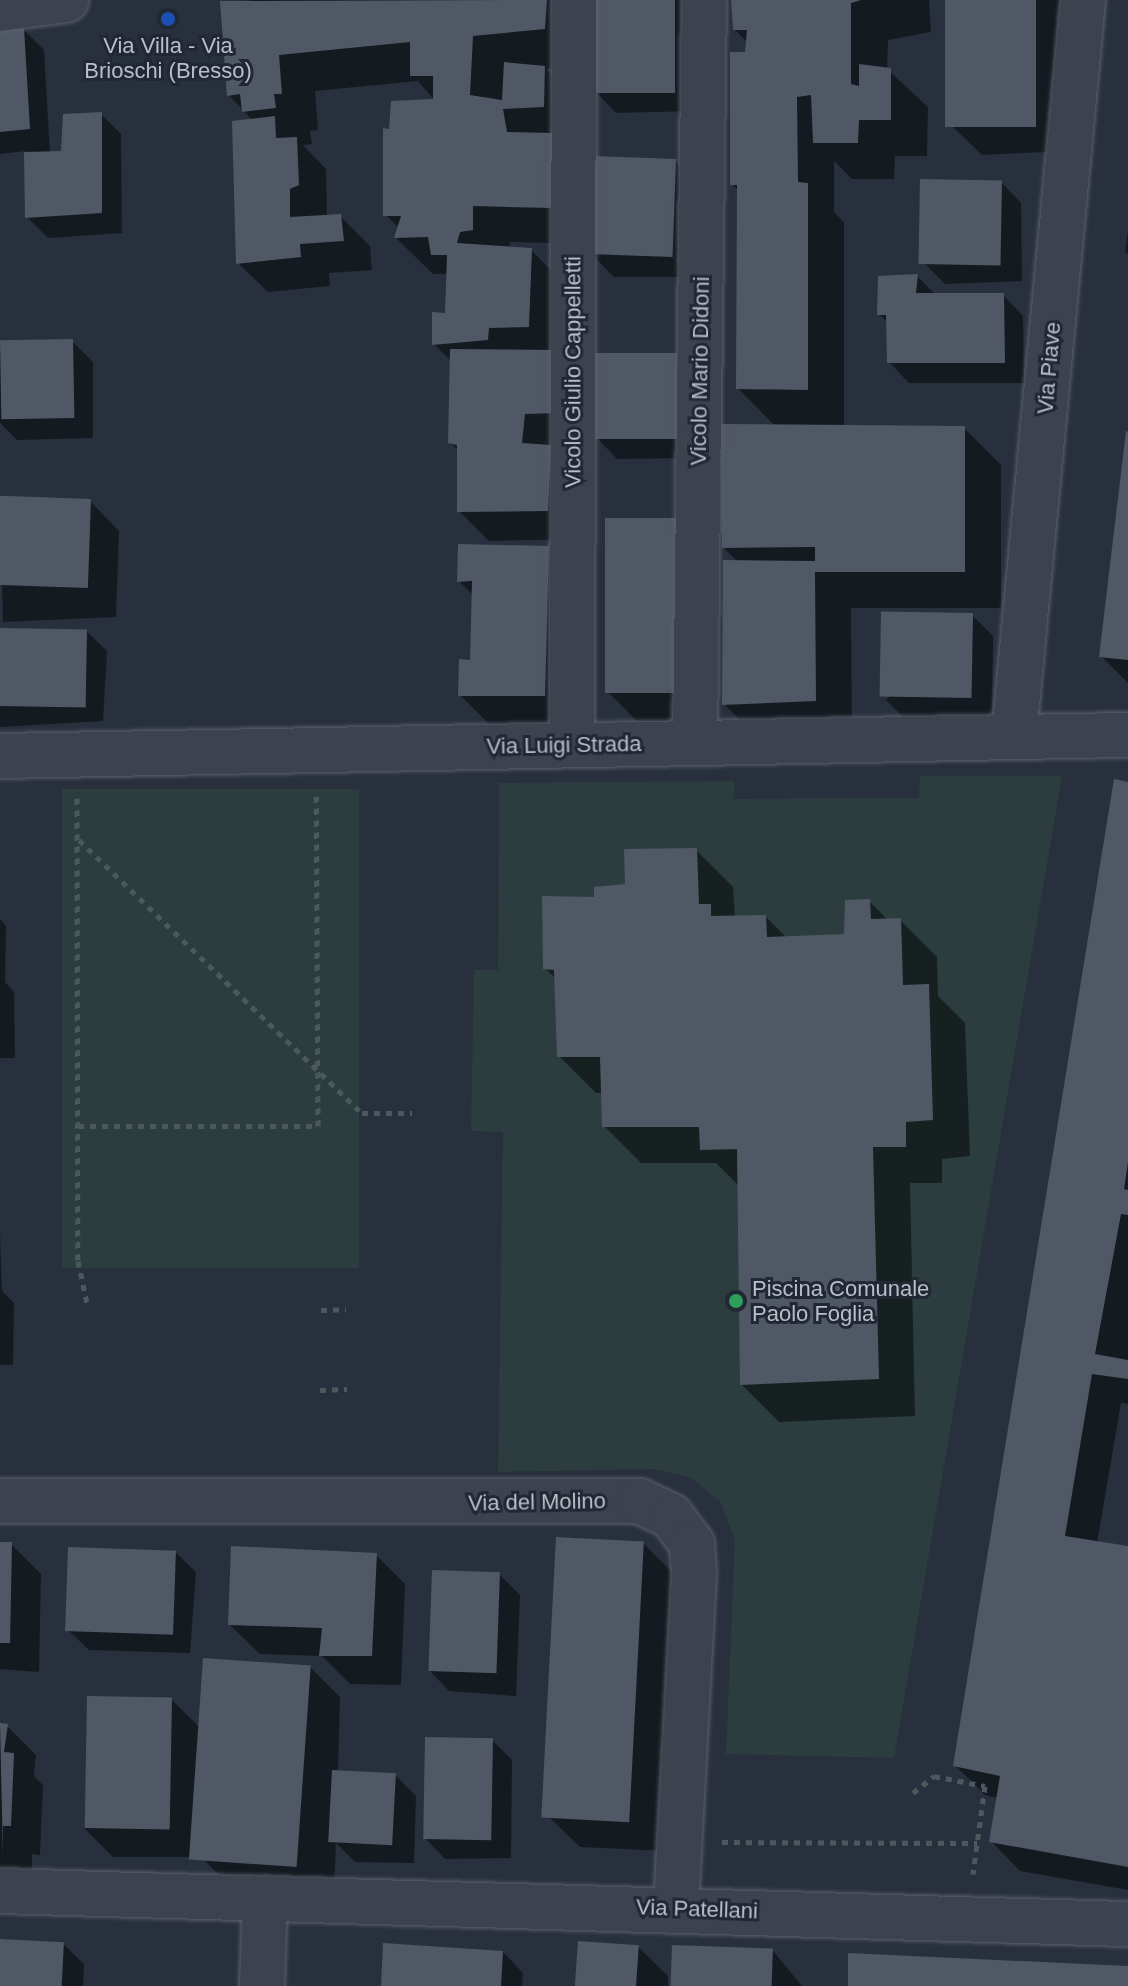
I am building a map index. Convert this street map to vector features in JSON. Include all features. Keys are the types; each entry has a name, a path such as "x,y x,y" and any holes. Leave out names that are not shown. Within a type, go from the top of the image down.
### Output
{"street":[{"path":"0,9 66,0"},
{"name":"Vicolo Giulio Cappelletti","path":"572,744 574,0"},
{"name":"Vicolo Mario Didoni","path":"695,743 704,0"},
{"name":"Via Piave","path":"1014,736 1083,0"},
{"name":"Via Luigi Strada","path":"0,756 1128,735"},
{"name":"Via del Molino","path":"0,1501 411,1490 639,1501 671,1516 692,1544 676,1908"},
{"name":"Via Patellani","path":"0,1891 676,1908 1128,1924"},
{"path":"262,1986 265,1898"}],"path":[{"path":"78,1126 318,1126 315,751"},
{"path":"76,754 78,1261 88,1308"},
{"path":"78,839 317,1073 362,1113 412,1113"},
{"path":"321,1310 346,1309"},
{"path":"320,1390 347,1389"},
{"path":"913,1793 934,1776 985,1786 967,1918"},
{"path":"718,1829 718,1842 977,1843"}],"shaded area":[{"name":"Piscina Comunale Paolo Foglia","path":"920,776 1062,776 894,1758 726,1754 735,1540 720,1501 690,1477 655,1469 498,1472 503,1132 471,1131 474,970 498,970 499,783 735,781 733,799 919,798"},
{"path":"62,789 359,789 359,1268 62,1268"}],"building":[{"path":"547,0 545,29 473,36 470,95 502,100 504,62 545,66 544,107 503,109 507,132 553,133 551,208 473,206 473,230 460,232 457,243 532,248 529,327 489,328 488,340 432,345 432,312 445,313 447,255 431,255 428,237 394,238 401,216 383,216 383,128 389,129 391,101 433,99 433,76 410,76 410,42 279,55 282,94 274,94 276,108 242,112 240,94 227,96 220,1"},
{"path":"595,0 675,0 675,93 595,93"},
{"path":"731,0 861,0 851,3 851,84 859,86 859,64 891,68 891,120 859,120 858,143 813,143 811,95 797,97 798,182 808,183 808,390 736,389 737,185 730,185 730,52 745,52 747,30 733,30"},
{"path":"945,0 1036,0 1036,127 945,127"},
{"path":"24,28 30,129 0,132 0,29"},
{"path":"102,112 102,213 25,218 24,152 61,151 63,114"},
{"path":"275,116 276,138 297,137 299,185 290,189 290,217 341,214 344,241 300,244 301,257 236,264 232,121"},
{"path":"592,156 676,159 673,257 589,254"},
{"path":"920,179 1002,180 1001,265 919,264"},
{"path":"918,274 916,293 1004,293 1005,363 887,363 886,315 877,315 878,276"},
{"path":"73,339 74,418 1,419 0,340"},
{"path":"450,349 556,350 559,413 525,414 522,443 551,445 548,511 457,512 457,445 448,443"},
{"path":"594,353 677,353 677,439 594,439"},
{"path":"721,424 965,426 965,572 815,572 816,701 722,705 723,560 815,561 815,547 722,548"},
{"path":"1128,432 1128,660 1099,657"},
{"path":"0,496 91,499 88,588 0,585"},
{"path":"605,518 678,518 678,693 605,693"},
{"path":"458,544 549,546 545,696 458,696 459,659 470,660 472,581 457,582"},
{"path":"881,611 973,613 972,698 880,696"},
{"path":"0,628 87,630 86,708 0,706"},
{"path":"1114,779 1128,782 1128,1162 1124,1189 1128,1190 1128,1215 1121,1214 1095,1354 1128,1360 1128,1379 1092,1374 1065,1536 1128,1546 1128,1867 989,1842 1000,1776 953,1766"},
{"path":"697,848 699,904 711,904 711,916 766,915 767,937 844,934 845,900 870,899 871,919 901,918 903,985 929,984 933,1120 906,1122 906,1147 873,1147 879,1379 740,1385 737,1149 700,1150 699,1127 602,1127 600,1057 557,1057 554,970 543,969 542,896 594,897 594,887 625,884 624,849"},
{"path":"556,1537 644,1542 629,1822 541,1818"},
{"path":"0,1542 12,1542 10,1643 0,1643"},
{"path":"231,1546 377,1553 372,1656 319,1656 322,1628 228,1625"},
{"path":"68,1547 176,1551 173,1635 65,1631"},
{"path":"432,1570 500,1572 496,1673 428,1671"},
{"path":"203,1658 311,1666 297,1867 189,1860"},
{"path":"87,1696 172,1697 170,1829 85,1828"},
{"path":"0,1723 8,1724 4,1752 14,1753 11,1826 3,1826 3,1857"},
{"path":"425,1737 493,1738 491,1840 423,1839"},
{"path":"332,1770 396,1773 392,1845 328,1842"},
{"path":"0,1939 64,1942 62,1986 0,1986"},
{"path":"578,1941 639,1945 636,1986 575,1986"},
{"path":"383,1943 503,1951 501,1986 381,1986"},
{"path":"672,1945 773,1949 772,1986 671,1986"},
{"path":"848,1953 1128,1966 1128,1986 848,1986"}],"place":[{"name":"Via Villa - Via Brioschi (Bresso)","path":"168,19"},
{"name":"Piscina Comunale Paolo Foglia","path":"736,1301"}]}
